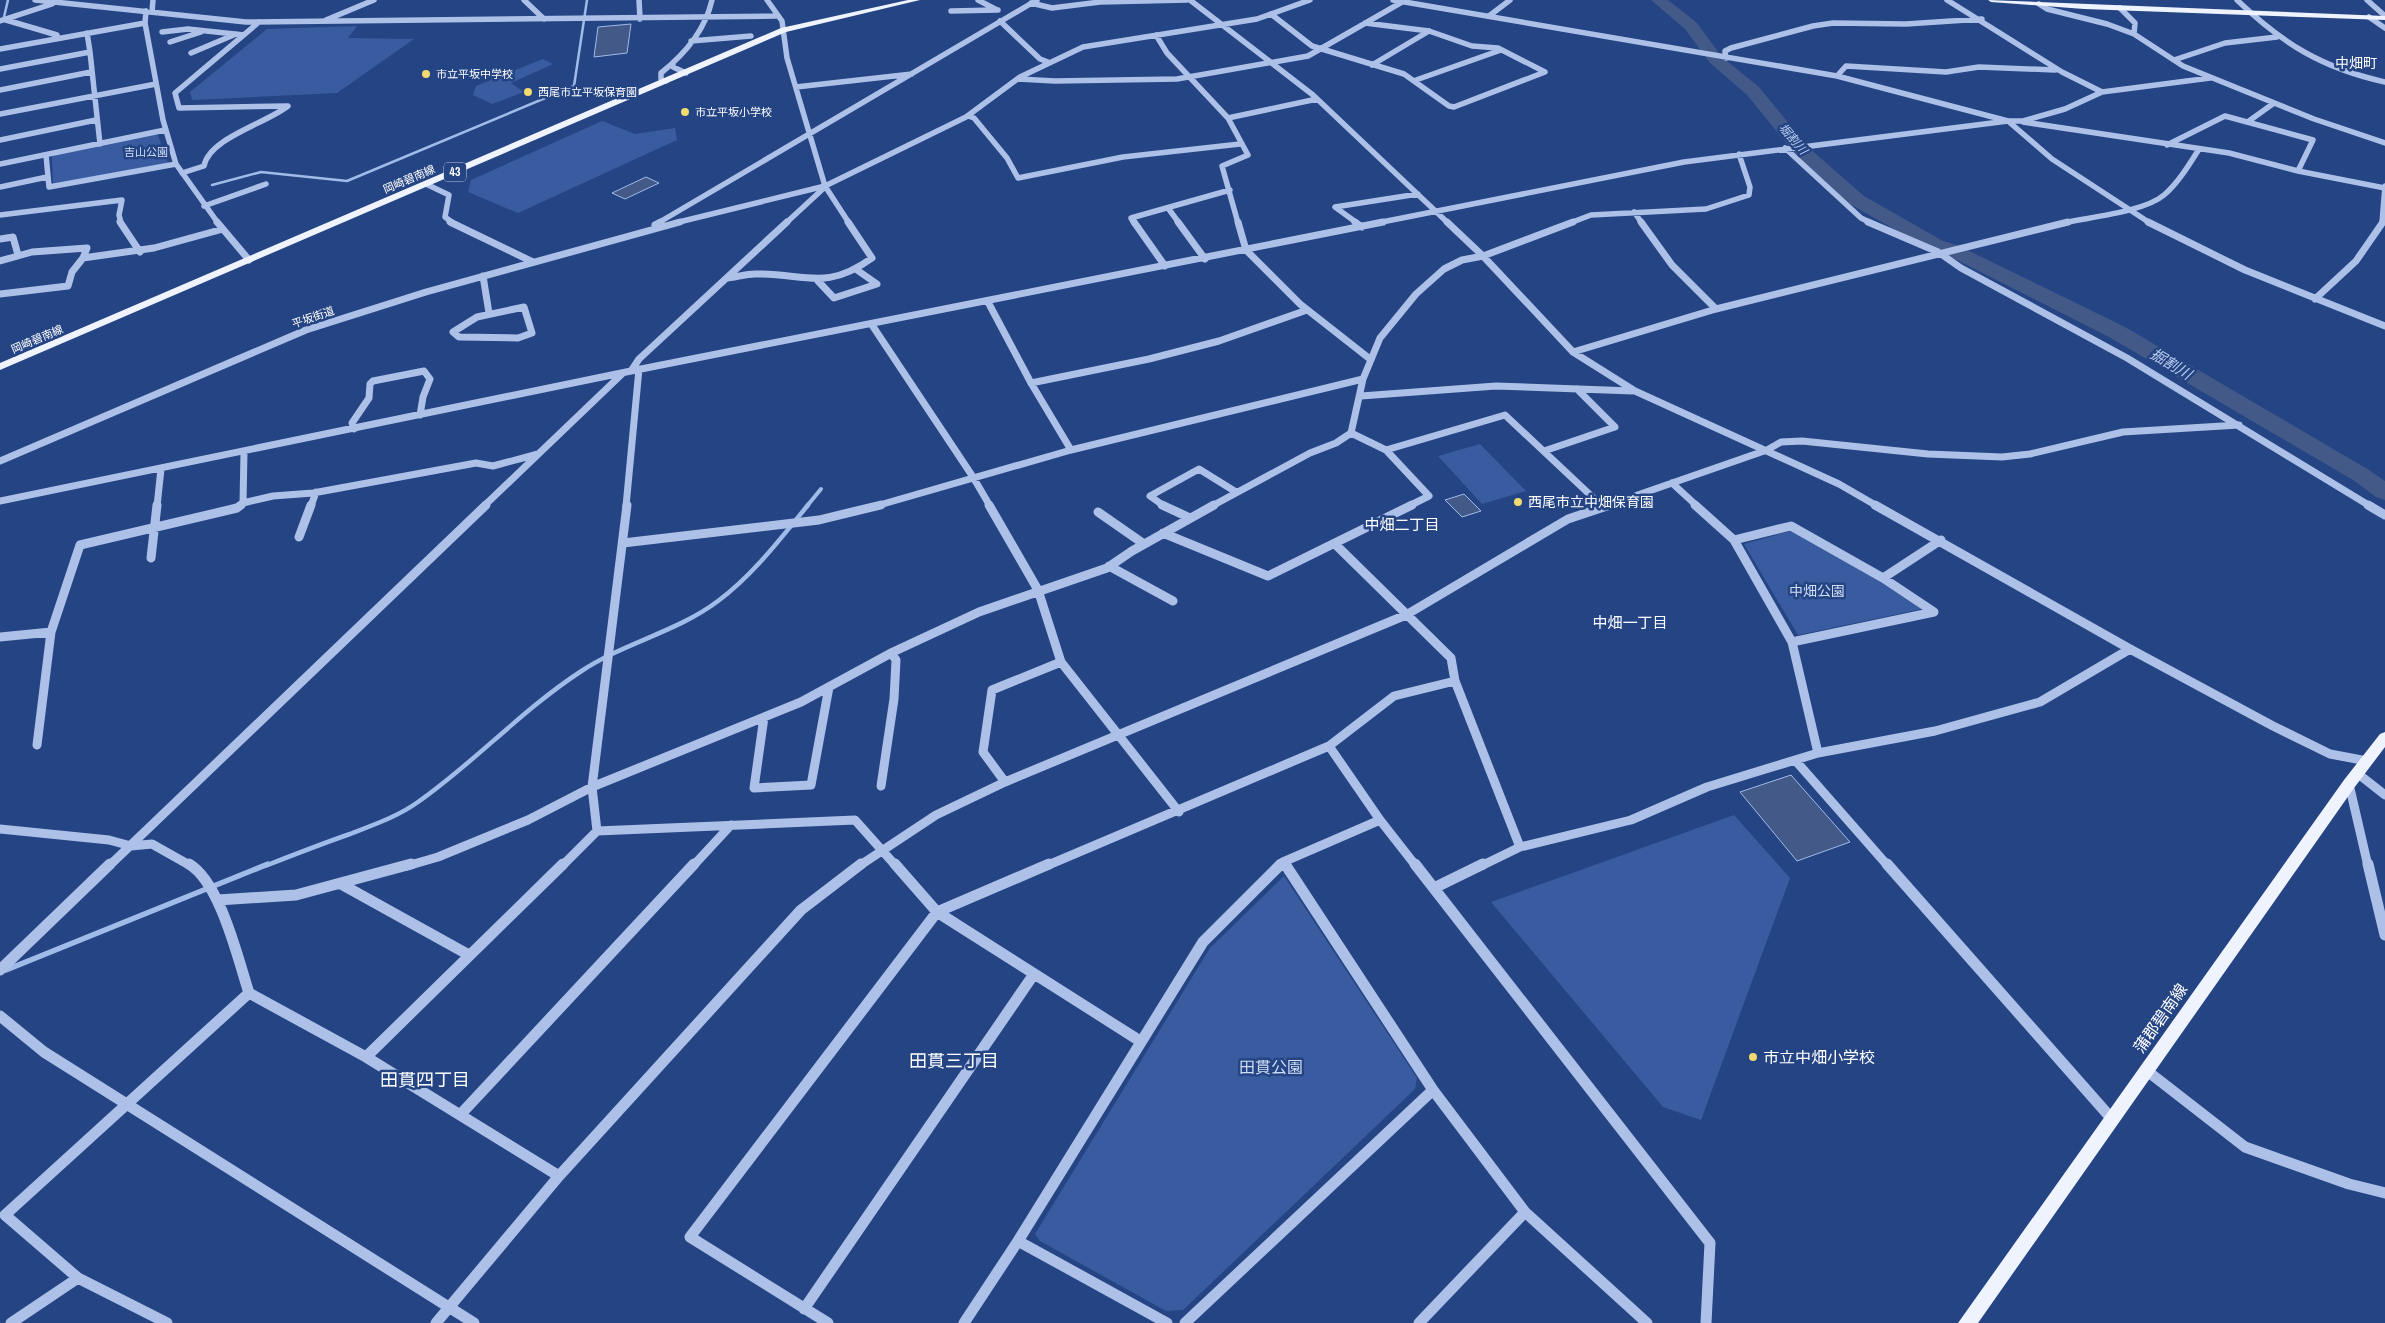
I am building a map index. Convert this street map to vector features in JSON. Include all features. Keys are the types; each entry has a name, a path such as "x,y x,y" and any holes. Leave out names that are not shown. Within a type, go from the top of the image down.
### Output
{"main road":[{"name":"岡崎碧南線","path":"0,367 784,30 917,0"},
{"path":"1991,0 2120,8 2385,17"},
{"name":"蒲郡碧南線","path":"1967,1323 2111,1118 2385,737"}],"street":[{"path":"36,0 259,22 568,20 777,16"},
{"path":"1,20 64,0"},
{"path":"153,0 145,23 165,130 176,164 204,206 249,260"},
{"path":"321,22 374,0"},
{"path":"524,0 544,20"},
{"path":"639,0 640,19"},
{"path":"666,81 661,80 661,73 673,64 691,41 706,18 712,0"},
{"path":"728,278 759,274 818,281 828,280 857,270 872,258 826,186 787,58 782,21 767,0"},
{"path":"978,0 1009,15"},
{"path":"646,230 811,135 1037,0"},
{"path":"1031,3 1052,8 1100,2 1188,0 1317,99 1483,256 1573,352 1635,391 1839,484 1941,540 2130,650 2330,754 2358,772 2385,794"},
{"path":"0,970 541,453 631,371 639,359 826,186 968,116 1018,79 1048,62 1083,47 1220,25 1271,14 1310,0"},
{"path":"1393,0 1837,76 2008,121 2254,158 2298,171 2385,187 2383,222 2356,261 2315,299"},
{"path":"1489,16 1510,0"},
{"path":"1947,0 1982,19 2026,47 2055,70 2102,92"},
{"path":"2237,0 2277,37 2298,51 2333,69 2385,82"},
{"path":"2367,0 2385,17"},
{"path":"1018,79 1136,81 1190,77 1308,56 1402,2"},
{"path":"2039,4 2047,9 2107,24 2134,34 2174,60 2210,78 2385,143"},
{"path":"2120,8 2135,23 2134,34"},
{"path":"951,11 998,10"},
{"path":"1271,14 1279,23 1320,50 1404,74 1416,80 1454,107 1545,72 1501,50 1472,46 1429,31 1365,23"},
{"path":"2369,17 2385,28"},
{"path":"1726,58 1725,51 1731,48 1813,26 1833,23 1906,24 1982,19"},
{"path":"1,20 36,27 57,35 57,39"},
{"path":"1000,21 1040,59 1048,62"},
{"path":"182,173 200,169 204,166 202,163 206,158 222,142 274,117 288,106 179,108 175,93 259,22"},
{"path":"0,49 145,23"},
{"path":"162,32 206,30 244,35"},
{"path":"170,42 206,30"},
{"path":"1372,65 1429,31"},
{"path":"87,33 100,144"},
{"path":"191,53 236,34"},
{"path":"1156,35 1167,53 1190,77 1196,87 1228,118 1240,144 1248,155 1222,166 1230,190 1239,232 1246,250 1307,310 1370,359"},
{"path":"691,41 713,41 751,36"},
{"path":"2174,60 2226,44 2277,37"},
{"path":"1416,80 1501,50"},
{"path":"0,69 90,52"},
{"path":"673,64 673,67 686,73"},
{"path":"1837,76 1846,66 1946,72 1979,67 2055,70"},
{"path":"0,90 91,72"},
{"path":"796,87 912,74"},
{"path":"0,501 631,371 988,302 1684,162 1784,148 2008,121 2023,121 2065,109 2102,92 2210,78"},
{"path":"0,114 156,84"},
{"path":"1228,118 1317,99"},
{"path":"2249,121 2274,103"},
{"path":"968,116 974,118 1002,151 1018,178 1123,158 1240,144"},
{"path":"2167,145 2226,116 2313,140 2298,171"},
{"path":"0,140 96,120"},
{"path":"2008,121 2052,159 2150,223 2245,270 2385,326"},
{"path":"0,164 165,130"},
{"path":"1784,148 1861,218 1886,231 1938,252 1961,268 2127,358 2385,515"},
{"path":"1573,352 1716,309 1938,252 2128,209 2141,208 2163,196 2186,170 2199,149"},
{"path":"218,900 296,895 438,857 528,820 592,787 801,702 891,653 979,612 1109,566 1236,492 1351,433 1361,396 1363,379 1380,338 1416,294 1444,269 1462,260 1483,256 1591,215 1706,209 1749,195 1750,187 1739,154"},
{"path":"46,155 49,187 176,164"},
{"path":"0,187 47,177"},
{"path":"204,206 266,184"},
{"path":"426,184 449,195 445,217 447,220 533,262"},
{"name":"平坂街道","path":"0,461 306,330 483,276 646,230 826,186"},
{"path":"1165,266 1131,218 1230,190"},
{"path":"1362,227 1335,207 1338,204 1418,194"},
{"path":"1,216 44,207 123,198 118,211 118,219 140,252"},
{"path":"35,205 44,207"},
{"path":"1168,208 1205,258"},
{"path":"1634,212 1672,265 1716,309"},
{"path":"82,258 140,252 184,242 223,229"},
{"path":"0,239 13,237 18,255"},
{"path":"0,261 32,252 87,248 72,272 68,286 0,294"},
{"path":"818,281 834,298 877,284 857,270"},
{"path":"483,276 489,314"},
{"path":"0,302 9,293"},
{"path":"988,302 1031,383 1071,450"},
{"path":"524,307 532,333 518,338 459,337 453,332 477,317 489,314 524,307"},
{"path":"1031,383 1148,359 1219,340 1307,310"},
{"path":"872,325 973,477 1038,590 1061,662 1179,812"},
{"path":"354,429 352,423 369,398 370,384 373,380 424,371 430,379 423,397 420,415"},
{"path":"597,831 592,787 623,543 631,371"},
{"path":"623,543 819,520 899,500 1071,450 1363,379"},
{"path":"1361,396 1496,386 1635,391"},
{"path":"1544,451 1615,428 1577,389"},
{"path":"1386,450 1505,415 1603,507"},
{"path":"436,1323 559,1176 801,910 880,850 936,815 1005,782 1406,615 1568,519 1767,450 1781,442 1802,441 1962,456 2003,457 2036,453 2105,434 2155,428 2239,425"},
{"path":"1163,533 1268,576 1428,496 1386,450 1351,433"},
{"path":"243,503 244,452"},
{"path":"37,745 51,632 80,545 237,508 243,503 273,496 316,492 476,463 493,466 541,453"},
{"path":"151,558 161,469"},
{"path":"1190,518 1167,508 1150,496 1199,469 1236,492"},
{"path":"1672,483 1734,540 1792,642 1818,753"},
{"path":"299,537 316,492"},
{"path":"1098,512 1144,544"},
{"path":"1734,540 1791,526 1883,578 1934,612 1792,642"},
{"path":"1883,578 1941,540"},
{"path":"1335,544 1451,658 1455,681 1520,847"},
{"path":"1109,566 1173,601"},
{"path":"0,637 51,632"},
{"path":"1434,888 1520,847 1631,820 1707,787 1818,753 1935,731 2040,702 2130,650"},
{"path":"881,786 894,699 896,660 891,653"},
{"path":"1005,782 983,752 992,690 1061,662"},
{"path":"828,1323 690,1237 937,912 1179,812 1329,746 1394,696 1455,681"},
{"path":"764,717 754,788 811,785 829,687"},
{"path":"1329,746 1380,820 1710,1243 1706,1323"},
{"path":"1795,760 2111,1118"},
{"path":"2358,772 2385,935"},
{"path":"366,1057 597,831 855,820 937,912 1140,1041"},
{"path":"964,1323 1018,1241 1203,942 1283,862 1380,820"},
{"path":"460,1115 731,825"},
{"path":"0,828 108,840 131,846 152,844 195,868 218,900 249,993 366,1057 559,1176"},
{"path":"1283,862 1433,1090 1526,1212 1647,1323"},
{"path":"341,884 469,955"},
{"path":"804,1309 1034,974"},
{"path":"168,1323 78,1278 6,1215 249,993"},
{"path":"0,1016 44,1052 474,1323"},
{"path":"2146,1070 2245,1147 2350,1184 2385,1193"},
{"path":"1185,1323 1433,1090"},
{"path":"1419,1323 1526,1212"},
{"path":"1018,1241 1167,1323"},
{"path":"11,1323 78,1278"}],"green space":[{"path":"357,26 348,38 414,39 337,93 192,100 190,92 267,29"},
{"path":"543,59 553,64 511,83 524,92 492,104 473,95 476,86"},
{"path":"602,121 635,134 675,128 677,140 518,213 468,192 471,180"},
{"name":"吉山公園","path":"154,134 158,135 168,163 53,184 52,157 56,154"},
{"path":"1480,444 1526,491 1482,504 1438,456"},
{"name":"中畑公園","path":"1791,531 1878,580 1922,609 1798,635 1744,544"},
{"path":"1734,815 1790,878 1701,1120 1663,1107 1491,902"},
{"name":"田貫公園","path":"1284,876 1417,1078 1415,1089 1183,1310 1166,1311 1040,1241 1035,1234 1210,948"}],"shaded area":[{"path":"1655,0 1663,2 1680,12 1714,52 1705,51 1687,27"},
{"path":"631,24 627,53 594,57 598,27"},
{"path":"646,177 659,183 625,199 612,193"},
{"path":"1464,494 1481,511 1462,517 1445,500"},
{"path":"1791,775 1850,842 1797,861 1740,792"}],"waterway":[{"path":"4,17 8,0"},
{"path":"212,185 261,172 347,181 574,86 587,0"},
{"name":"掘割川","path":"1659,0 1691,26 1716,60 1753,91 1802,151 1857,200 1901,227 1936,245 1950,249 2117,332 2361,475 2385,492"},
{"path":"807,506 821,489"},
{"path":"265,866 376,824 418,802 538,703 580,672 614,653 685,621 718,601 755,568 808,505"},
{"path":"6,970 268,864"}],"place":[{"name":"市立平坂中学校","path":"426,74"},
{"name":"西尾市立平坂保育園","path":"528,92"},
{"name":"市立平坂小学校","path":"685,112"},
{"name":"西尾市立中畑保育園","path":"1518,502"},
{"name":"市立中畑小学校","path":"1753,1057"}],"district":[{"name":"中畑町","path":"2356,63"},
{"name":"中畑二丁目","path":"1402,525"},
{"name":"中畑一丁目","path":"1630,623"},
{"name":"田貫三丁目","path":"954,1061"},
{"name":"田貫四丁目","path":"425,1080"}],"water label":[{"name":"堀割川","path":"1793,139"}]}
